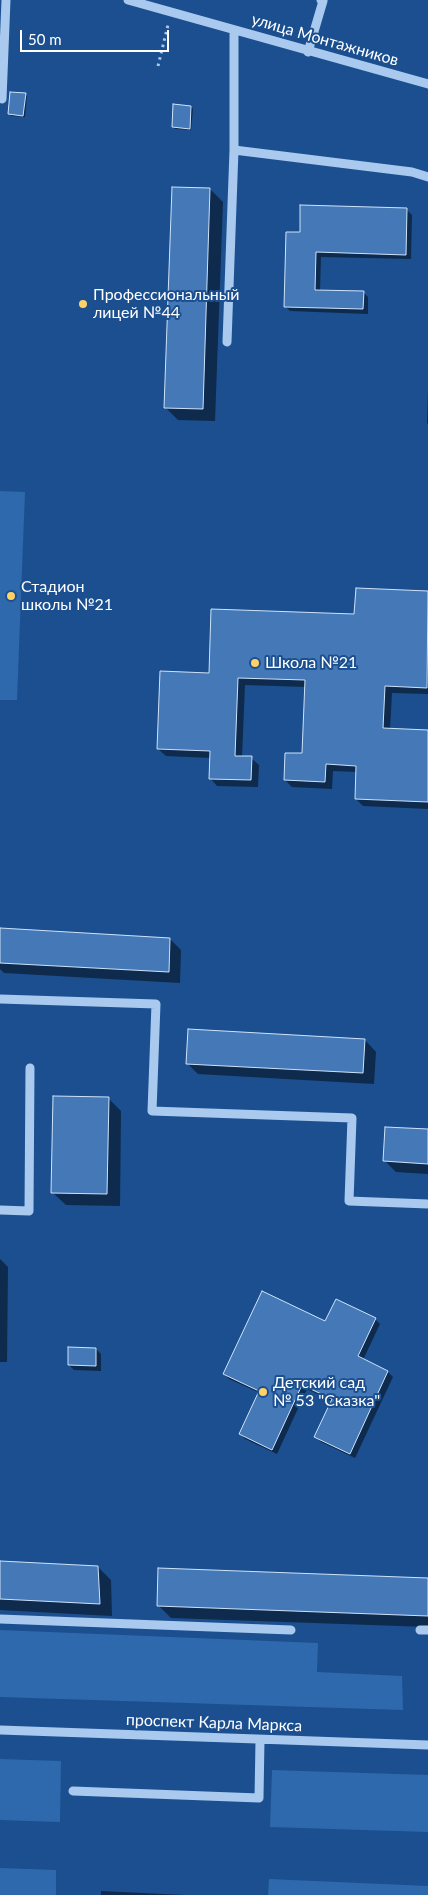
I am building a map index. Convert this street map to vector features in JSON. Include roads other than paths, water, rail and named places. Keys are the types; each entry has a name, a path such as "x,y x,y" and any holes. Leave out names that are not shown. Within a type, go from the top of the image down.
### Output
{"street":[{"path":"2,100 6,0"},
{"name":"улица Монтажников","path":"128,0 308,52 428,84"},
{"path":"308,52 323,1 321,0"},
{"path":"228,342 234,150 234,30"},
{"path":"234,150 412,172 428,177"},
{"path":"0,999 156,1004 152,1111 352,1118 349,1201 428,1204"},
{"path":"0,1210 30,1211 30,1068"},
{"path":"0,1618 291,1630"},
{"name":"проспект Карла Маркса","path":"0,1730 428,1745"},
{"path":"73,1791 259,1798 260,1740"}],"place":[{"name":"Профессиональный лицей №44","path":"83,304"},
{"name":"Стадион школы №21","path":"11,596"},
{"name":"Школа №21","path":"255,663"},
{"name":"Детский сад № 53 \"Сказка\"","path":"263,1392"}]}
